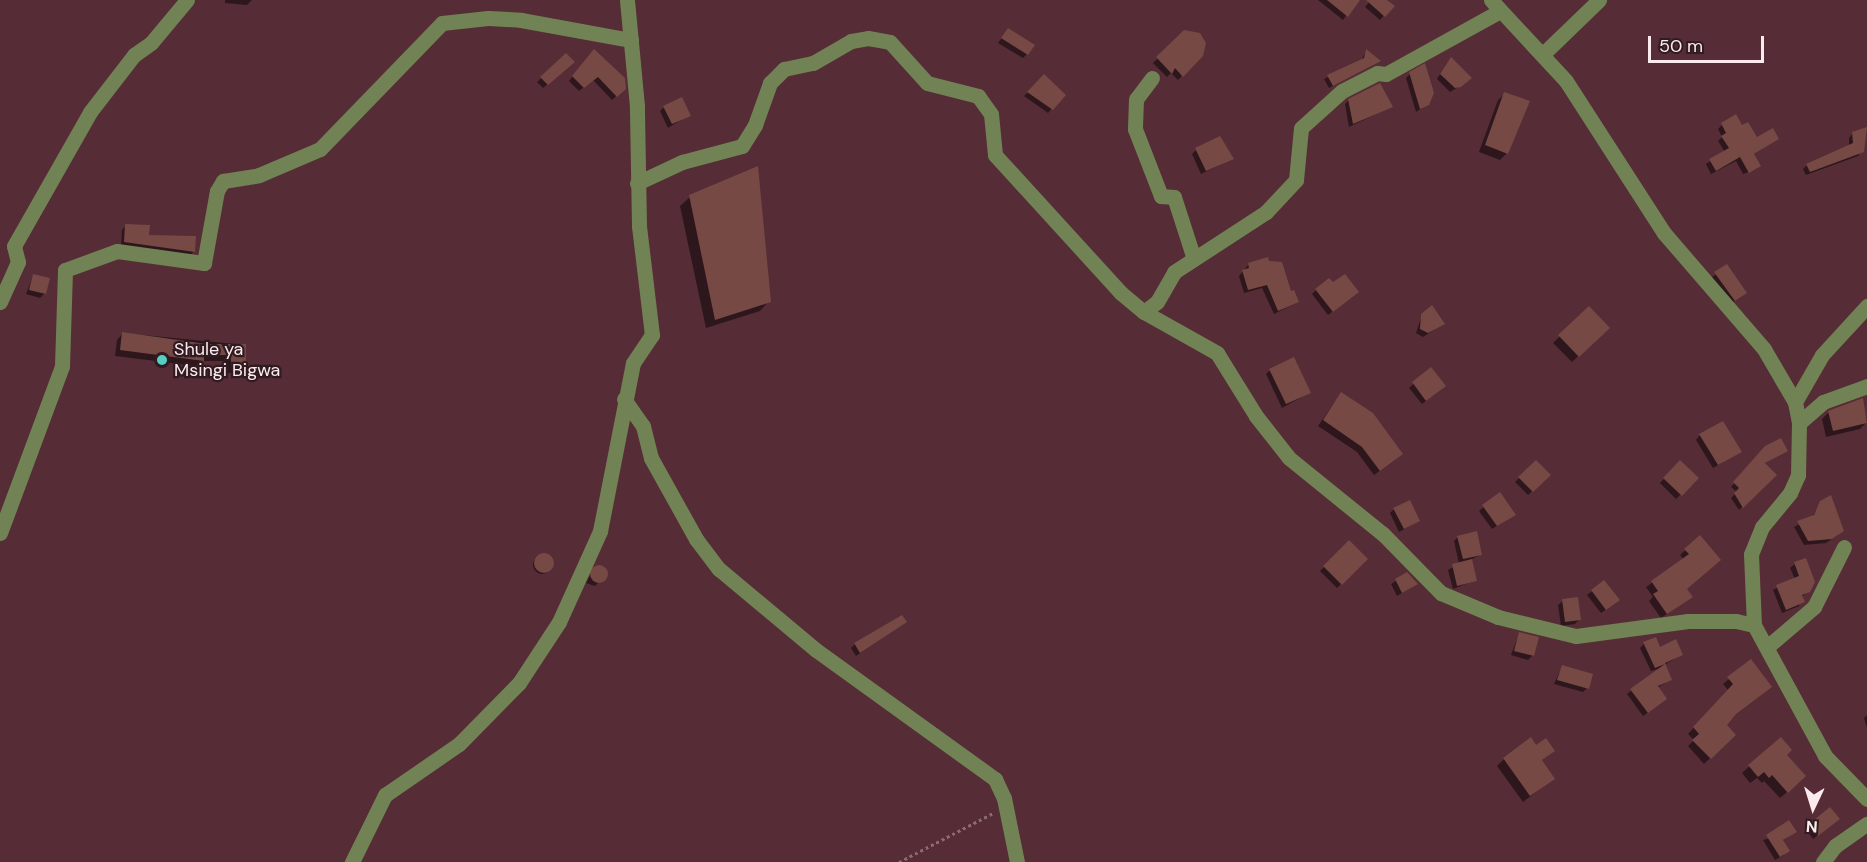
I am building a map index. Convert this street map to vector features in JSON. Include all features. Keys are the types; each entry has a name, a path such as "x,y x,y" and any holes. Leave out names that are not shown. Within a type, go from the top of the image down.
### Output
{"street":[{"path":"0,302 9,290 18,262 14,246 90,112 134,55 151,43 187,0"},
{"path":"352,862 385,795 459,744 510,695 559,622 600,531 624,399 633,363 652,335 643,285 637,183 637,106 627,0"},
{"path":"1543,54 1599,0"},
{"path":"1144,312 1157,302 1174,272 1266,212 1296,180 1301,128 1342,91 1377,73 1386,74 1495,5 1566,81 1664,233 1764,349 1795,402 1800,423 1799,467 1794,486 1762,527 1751,554 1754,625 1825,756 1847,783 1867,799"},
{"path":"0,533 62,366 65,270 117,251 204,263 217,191 222,182 259,175 320,149 442,23 488,18 521,20 631,40"},
{"path":"637,183 682,162 736,149 746,143 770,83 784,69 813,63 851,41 868,38 890,42 927,83 947,91 978,96 991,114 995,155 1144,312 1217,353 1256,416 1289,458 1383,534 1453,600 1526,625 1576,636 1688,621 1736,621 1754,625"},
{"path":"1152,78 1136,99 1135,129 1161,196 1174,197 1194,259"},
{"path":"1795,402 1822,355 1867,306"},
{"path":"1800,423 1823,402 1867,386"},
{"path":"624,399 643,426 651,458 696,538 719,569 816,651 995,779 1006,806 1017,862"},
{"path":"1767,648 1814,607 1844,547"},
{"path":"1823,862 1835,846 1867,824"}],"path":[{"path":"899,862 1006,806"}],"building":[{"path":"1327,0 1360,0 1348,17"},
{"path":"1366,0 1387,0 1395,6 1385,17"},
{"path":"1008,28 1035,45 1028,55 1001,38"},
{"path":"1184,30 1200,33 1206,43 1203,56 1183,77 1175,68 1172,74 1156,57"},
{"path":"594,49 625,78 626,89 617,97 598,77 584,88 572,76"},
{"path":"1366,49 1381,61 1333,86 1327,75 1364,58"},
{"path":"566,53 575,62 548,85 540,77"},
{"path":"1451,57 1472,78 1461,87 1455,88 1440,74"},
{"path":"1425,63 1434,93 1429,105 1420,109 1409,72"},
{"path":"1044,74 1066,95 1053,110 1027,92"},
{"path":"1380,83 1393,107 1353,124 1348,99"},
{"path":"1504,92 1530,101 1508,154 1485,145"},
{"path":"682,97 691,116 672,124 663,106"},
{"path":"1736,114 1742,125 1748,122 1757,137 1773,128 1779,139 1754,154 1761,166 1749,173 1740,157 1716,171 1709,159 1729,148 1721,136 1726,133 1721,123"},
{"path":"1867,127 1864,152 1810,172 1806,164 1853,143 1852,132"},
{"path":"1220,136 1234,159 1206,171 1195,148"},
{"path":"758,166 771,302 715,320 689,195"},
{"path":"125,224 150,225 149,235 196,236 195,252 124,242"},
{"path":"1268,257 1269,261 1282,262 1291,291 1294,290 1299,302 1278,311 1267,285 1248,290 1242,270 1249,268 1248,263"},
{"path":"1727,264 1747,293 1735,301 1714,272"},
{"path":"33,274 50,278 46,294 29,290"},
{"path":"1345,274 1359,292 1333,312 1315,289 1329,278 1333,282"},
{"path":"1432,305 1445,324 1428,333 1420,329 1421,314"},
{"path":"1589,306 1610,328 1579,357 1558,335"},
{"path":"122,332 206,344 246,344 246,367 231,367 231,355 204,355 204,361 120,350"},
{"path":"1294,357 1311,393 1286,404 1269,369"},
{"path":"1431,367 1446,386 1426,401 1412,382"},
{"path":"1341,392 1373,413 1403,454 1380,471 1362,447 1323,420"},
{"path":"1863,398 1867,423 1833,431 1828,411"},
{"path":"1723,421 1742,452 1718,465 1699,434"},
{"path":"1781,438 1788,451 1765,463 1777,475 1743,508 1734,493 1739,488 1733,482 1765,446"},
{"path":"1536,460 1551,475 1533,492 1518,477"},
{"path":"1680,460 1699,478 1682,496 1663,478"},
{"path":"1500,492 1516,515 1497,526 1482,505"},
{"path":"1831,495 1844,531 1832,539 1808,541 1797,521 1814,515 1820,501"},
{"path":"1410,500 1420,521 1404,529 1393,508"},
{"path":"1477,531 1482,555 1463,559 1457,536"},
{"path":"1700,535 1721,560 1687,589 1693,597 1667,614 1653,594 1658,591 1651,581 1689,554 1684,549"},
{"path":"1349,540 1368,559 1342,585 1323,566"},
{"path":"544,553 551,556 554,563 551,570 544,573 537,570 534,563 537,556"},
{"path":"1806,558 1815,582 1810,592 1802,595 1805,602 1786,610 1776,585 1799,576 1794,562"},
{"path":"1472,559 1477,581 1457,586 1452,564"},
{"path":"599,565 605,568 608,574 605,580 599,583 593,580 590,574 593,568"},
{"path":"1407,572 1418,584 1402,593 1395,579"},
{"path":"1604,580 1620,600 1606,610 1591,590"},
{"path":"1578,597 1581,620 1565,622 1562,599"},
{"path":"902,615 907,622 860,653 854,643"},
{"path":"1519,632 1539,637 1534,656 1514,651"},
{"path":"1656,637 1660,647 1676,639 1683,655 1665,663 1672,680 1658,686 1667,699 1648,713 1630,689 1665,664 1655,668 1643,642"},
{"path":"1751,659 1772,687 1736,714 1727,725 1736,735 1711,759 1692,740 1699,734 1693,727 1733,684 1727,677"},
{"path":"1562,665 1593,674 1589,689 1557,680"},
{"path":"1531,737 1536,745 1546,738 1555,751 1542,760 1555,779 1530,796 1503,758"},
{"path":"1781,737 1792,750 1787,755 1806,776 1788,793 1772,775 1769,778 1764,772 1758,777 1748,765"},
{"path":"1830,807 1840,819 1818,836 1809,824"},
{"path":"1789,820 1797,832 1783,840 1790,851 1780,857 1766,835"}],"place":[{"name":"Shule ya Msingi Bigwa","path":"162,360"}]}
